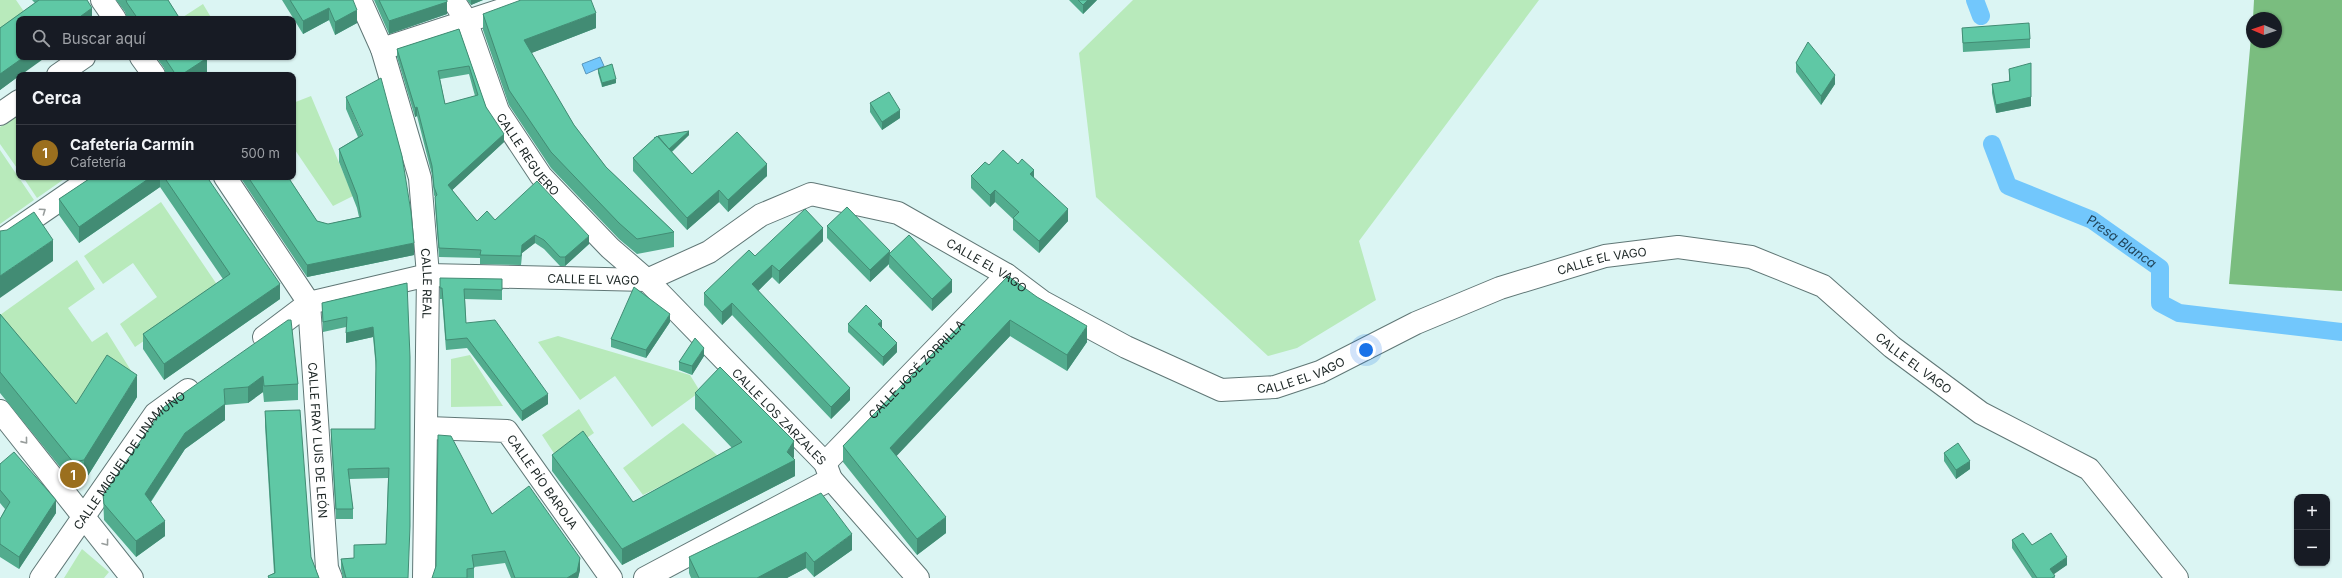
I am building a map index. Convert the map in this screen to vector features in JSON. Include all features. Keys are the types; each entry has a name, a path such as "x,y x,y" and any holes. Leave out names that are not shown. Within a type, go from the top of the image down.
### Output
{"street":[{"path":"102,0 113,16"},
{"name":"CALLE REAL","path":"360,0 382,49 420,178 428,275 428,428 424,578"},
{"name":"CALLE REGUERO","path":"453,0 466,20 498,111 541,176 610,248 647,280"},
{"path":"382,49 466,20 532,0"},
{"path":"62,72 80,60"},
{"path":"143,60 152,72"},
{"path":"0,114 16,104"},
{"path":"0,241 89,180"},
{"path":"226,180 309,302"},
{"name":"CALLE EL VAGO","path":"428,275 647,280 709,252 761,215 811,194 898,213 1007,274 1043,302 1126,348 1221,390 1275,387 1320,372 1416,323 1500,288 1605,256 1678,246 1752,257 1823,286 1892,347 1980,413 2089,469 2177,578"},
{"name":"CALLE JOSÉ ZORRILLA","path":"645,578 828,471 1007,274"},
{"path":"249,347 309,302 428,275"},
{"name":"CALLE LOS ZARZALES","path":"647,280 828,471 918,578"},
{"name":"CALLE FRAY LUIS DE LEÓN","path":"309,302 327,568 331,578"},
{"name":"CALLE MIGUEL DE UNAMUNO","path":"41,578 83,514 107,484 154,414 204,379"},
{"path":"0,411 83,514 132,578"},
{"name":"CALLE PÍO BAROJA","path":"428,428 507,431 611,578"}],"green space":[{"path":"0,0 16,0 25,13 21,16 16,16 16,20 0,32"},
{"path":"1133,0 1539,0 1359,241 1376,300 1297,348 1268,356 1096,197 1079,53"},
{"path":"2254,0 2342,0 2342,291 2229,284 2250,48 2282,48 2282,12 2253,12"},
{"path":"203,4 210,16 185,16"},
{"path":"311,96 353,196 333,206 296,151 296,102"},
{"path":"16,116 16,167 0,144 0,127"},
{"path":"0,150 16,174 16,180 20,180 34,200 0,224"},
{"path":"25,180 63,180 37,198"},
{"path":"161,202 220,289 135,347 120,324 157,297 133,263 103,284 84,256"},
{"path":"77,260 95,289 68,308 92,342 107,332 135,377 76,410 0,315"},
{"path":"558,336 690,375 698,388 697,394 652,427 615,376 580,400 538,342"},
{"path":"470,355 503,406 451,407 451,359"},
{"path":"579,409 594,433 557,458 542,435"},
{"path":"683,423 719,457 643,495 623,468"},
{"path":"82,549 109,572 104,578 64,578"}],"water":[{"path":"600,57 604,66 586,74 582,64"}],"building":[{"path":"39,0 87,0 92,8 81,16 17,16"},
{"path":"126,0 168,0 178,16 136,16"},
{"path":"290,0 353,0 357,10 335,22 329,8 303,21"},
{"path":"379,0 447,0 447,2 389,21"},
{"path":"521,0 591,0 596,13 524,40 574,125 606,167 674,232 637,239 619,223 551,152 509,90 483,14"},
{"path":"1078,0 1088,0 1083,5"},
{"path":"16,17 16,60 20,60 0,74 0,28"},
{"path":"2029,23 2030,39 1963,43 1962,28"},
{"path":"459,29 486,107 504,134 448,185 477,221 487,211 495,220 537,181 589,236 565,257 560,257 544,240 535,235 522,245 521,256 480,255 481,250 439,248 435,197 437,195 434,187 432,166 417,107 415,108 397,49","holes":["469,66 478,95 445,104 438,71"]},
{"path":"1808,42 1835,75 1821,96 1796,63"},
{"path":"166,60 204,60 186,72 174,72"},
{"path":"2031,63 2031,97 1996,105 1992,84 2010,81 2009,69"},
{"path":"612,64 616,79 602,83 598,69"},
{"path":"381,78 402,156 411,212 414,243 307,265 250,180 290,180 317,221 328,224 361,217 357,195 339,149 363,135 346,97"},
{"path":"889,92 900,110 882,122 870,103"},
{"path":"689,131 669,149 658,136"},
{"path":"737,132 767,164 728,200 719,190 687,218 633,158 657,136 692,174"},
{"path":"1003,150 1018,164 1022,159 1034,170 1030,174 1068,209 1039,241 1013,218 1019,212 995,190 990,195 971,176 985,162 989,165"},
{"path":"88,180 147,180 79,227 59,199"},
{"path":"166,180 209,180 280,284 164,364 143,334 230,274"},
{"path":"847,207 890,251 870,270 827,226"},
{"path":"805,209 823,228 779,271 772,265 752,284 850,388 831,407 732,303 722,312 704,293 749,250 755,256"},
{"path":"34,212 53,240 0,276 0,231 7,230"},
{"path":"909,235 952,280 932,299 889,254"},
{"path":"1008,276 1037,297 1087,326 1067,355 1010,320 890,448 946,517 917,539 843,446"},
{"path":"440,278 502,279 502,290 464,289 466,323 495,320 548,394 522,411 467,338 446,340"},
{"path":"407,283 410,357 410,526 408,578 346,578 341,559 354,558 354,545 386,544 389,468 348,469 353,509 336,509 331,429 375,429 376,361 373,327 346,333 347,317 323,322 322,303"},
{"path":"634,287 670,314 646,350 611,339"},
{"path":"866,305 882,321 878,324 897,343 883,357 848,324"},
{"path":"0,314 76,404 107,355 137,375 84,460 73,462 0,372"},
{"path":"288,320 291,320 298,384 264,386 263,376 248,387 224,389 225,404 185,433 145,494 165,521 136,541 104,504 103,495 164,407"},
{"path":"695,338 704,348 692,366 679,362"},
{"path":"720,367 794,441 787,452 795,460 622,549 552,455 583,431 633,502 742,442 695,393"},
{"path":"300,410 311,557 319,578 269,578 268,576 275,573 265,411"},
{"path":"438,435 451,436 492,514 529,486 580,558 577,572 567,578 515,578 505,551 472,555 474,568 467,569 467,578 432,578 436,566"},
{"path":"1958,443 1970,461 1956,470 1944,453"},
{"path":"14,452 56,500 19,557 0,544 0,519 10,502 0,490 0,464"},
{"path":"821,493 852,534 814,562 806,552 757,578 699,578 689,557"},
{"path":"2023,533 2032,545 2051,533 2067,557 2050,569 2055,576 2052,578 2037,578 2012,540"}],"waterway":[{"name":"Presa Blanca","path":"1975,0 1981,16"},
{"name":"Presa Blanca","path":"1992,144 2008,186 2092,220 2160,268 2160,303 2179,313 2342,332"}],"place":[{"name":"Cafetería Carmín","path":"73,475"}]}
